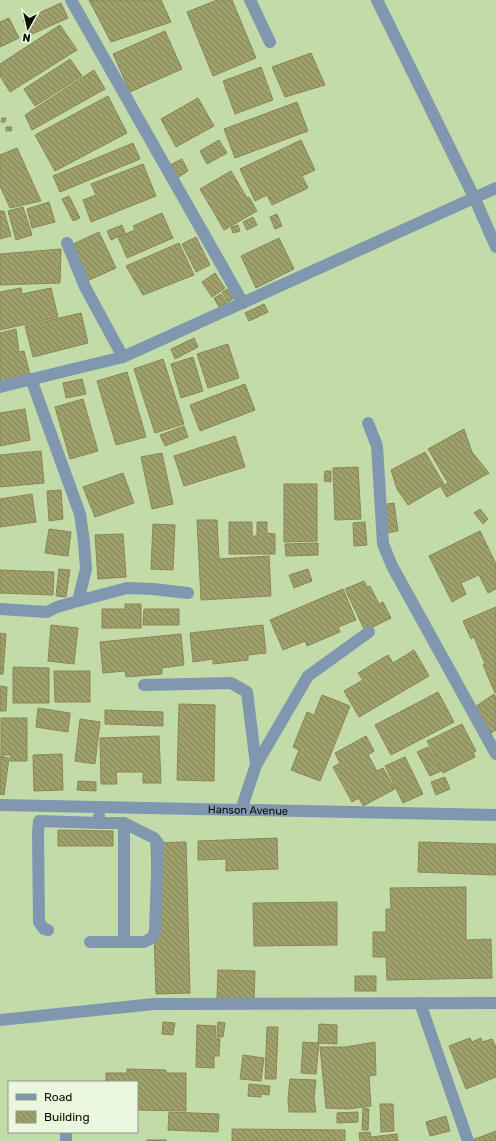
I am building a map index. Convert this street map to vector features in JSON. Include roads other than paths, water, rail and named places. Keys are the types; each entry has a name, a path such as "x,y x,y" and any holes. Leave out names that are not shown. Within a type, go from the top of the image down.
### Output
{"street":[{"path":"70,0 243,303"},
{"path":"250,0 270,42"},
{"path":"377,0 474,197 496,247"},
{"path":"0,387 123,357 496,188"},
{"path":"67,243 85,287 123,357"},
{"path":"30,379 80,514 86,569 78,601"},
{"path":"368,423 377,446 384,544 392,566 496,754"},
{"path":"0,609 47,612 57,607 127,588 188,593"},
{"path":"241,810 256,765 308,676 369,632"},
{"path":"144,685 231,683 247,692 256,765"},
{"name":"Hanson Avenue","path":"0,805 496,815"},
{"path":"97,807 100,823"},
{"path":"48,930 44,929 39,922 39,821 124,823 154,838 158,843 155,931 152,938 144,942 90,942"},
{"path":"124,823 124,942"},
{"path":"420,1003 468,1141"},
{"path":"0,1020 154,1004 496,1003"}]}
